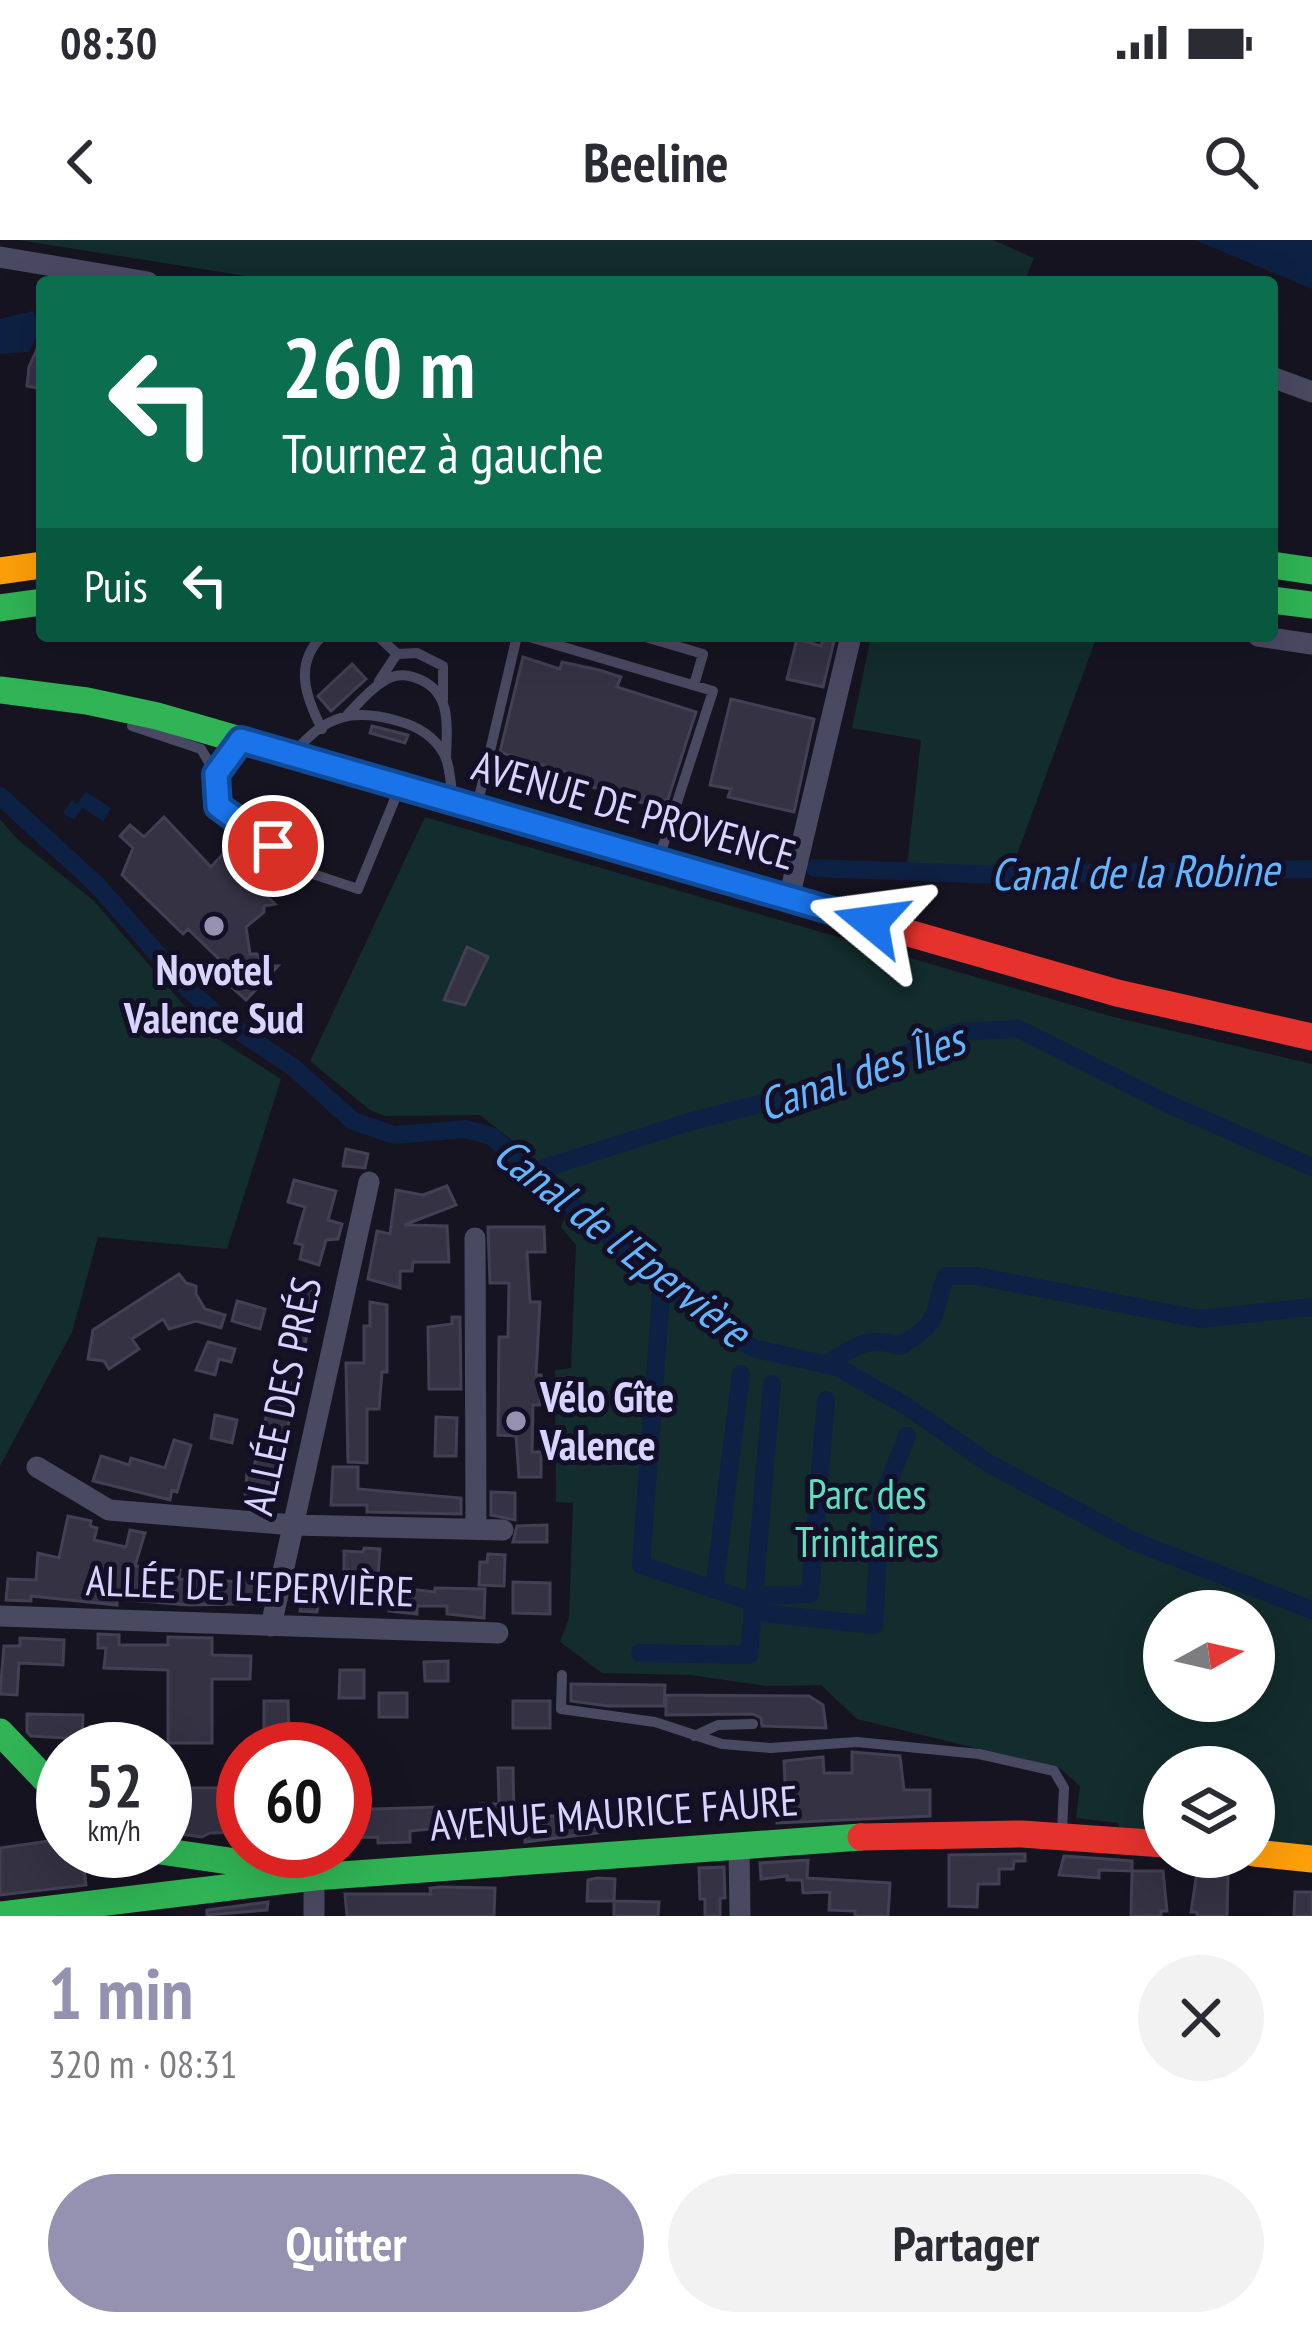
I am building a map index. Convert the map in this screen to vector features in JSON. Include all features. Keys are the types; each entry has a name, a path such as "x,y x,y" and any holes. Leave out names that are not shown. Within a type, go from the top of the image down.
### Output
{"main road":[{"path":"0,571 36,566"},
{"path":"1278,566 1312,572"},
{"path":"1278,600 1312,605"},
{"path":"0,608 36,603"},
{"name":"AVENUE DE PROVENCE","path":"0,690 87,700 228,757 293,755 1117,993 1312,1037"},
{"path":"0,1732 36,1770"},
{"name":"AVENUE MAURICE FAURE","path":"372,1873 920,1834 1061,1835 1143,1842"},
{"path":"1275,1855 1312,1859"},
{"path":"192,1856 278,1868 284,1880"},
{"path":"208,1858 217,1865 223,1886"},
{"name":"AVENUE MAURICE FAURE","path":"0,1916 304,1878"}],"street":[{"path":"0,257 112,276"},
{"path":"1278,379 1312,392"},
{"path":"1278,639 1312,644"},
{"path":"789,898 850,642"},
{"name":"ALLÉE DES PRÉS","path":"271,1626 369,1182"},
{"path":"475,1238 476,1529"},
{"path":"37,1467 109,1510 293,1525 503,1530"},
{"name":"ALLÉE DE L'EPERVIÈRE","path":"0,1616 498,1633"},
{"path":"739,1846 740,1916"},
{"path":"314,1878 314,1916"}],"lane":[{"path":"318,642 304,665 304,683 322,728"},
{"path":"385,642 398,654 417,653 443,666 442,700"},
{"path":"465,805 528,642"},
{"path":"547,642 713,691 658,861"},
{"path":"662,642 703,654 694,685"},
{"path":"376,687 398,654"},
{"path":"345,716 395,675 412,676 432,685 442,700 448,720 446,757"},
{"path":"87,700 129,725 228,757 218,806 307,872 358,889 400,786"},
{"path":"293,755 322,728 365,711 414,725 446,757 465,805"},
{"path":"562,1675 561,1709 656,1721 722,1744 770,1748 857,1742 923,1747 1054,1771 1064,1788 1066,1816 1061,1835"},
{"path":"694,1736 718,1725 753,1724"}],"green space":[{"path":"18,240 993,240 1034,258 1026,276 247,276"},
{"path":"870,642 1095,642 1011,871 907,865 921,740 852,728"},
{"name":"Parc des Trinitaires","path":"425,817 1110,1016 1312,1064 1312,1846 1275,1843 1275,1746 1143,1746 1143,1831 1120,1829 1118,1823 1076,1818 1080,1786 1061,1769 857,1719 821,1685 765,1686 690,1675 602,1673 560,1642 569,1618 573,1503 556,1502 555,1370 571,1368 576,1245 561,1227 576,1192 480,1115 385,1116 370,1110 310,1061"},
{"path":"0,819 17,839 93,900 207,1032 281,1079 227,1249 98,1237 72,1332 0,1466"}],"water":[{"path":"1195,240 1312,240 1312,289"},
{"path":"33,311 36,337 29,352 0,354 0,319"},
{"path":"86,792 111,808 103,821 82,808 74,820 63,813"}],"building":[{"path":"36,351 36,388 27,386"},
{"path":"796,642 821,646 834,642 823,687 787,679"},
{"path":"523,657 560,669 562,662 599,670 621,677 617,687 696,712 668,799 645,797 643,803 586,785 588,779 500,752"},
{"path":"352,664 366,679 331,711 318,696"},
{"path":"731,699 814,719 794,812 728,797 731,789 710,785"},
{"path":"372,726 408,735 405,743 370,733"},
{"path":"164,817 211,867 223,854 245,874 267,872 265,880 274,889 267,896 275,904 264,906 264,912 246,927 250,954 257,954 264,966 278,966 246,1000 218,975 226,966 188,929 183,934 122,875 133,848 120,836 130,825 144,837"},
{"path":"467,947 488,957 465,1005 444,1000"},
{"path":"346,1149 368,1154 365,1168 343,1166"},
{"path":"294,1180 336,1191 328,1220 342,1224 338,1239 326,1240 319,1265 300,1259 303,1245 295,1243 305,1207 288,1202"},
{"path":"447,1186 456,1205 404,1225 447,1226 449,1262 413,1262 412,1271 400,1271 400,1288 368,1279 377,1231 390,1234 396,1190 423,1195"},
{"path":"488,1227 544,1227 545,1252 527,1252 530,1302 540,1302 536,1375 541,1375 540,1405 533,1405 532,1452 541,1452 541,1477 519,1477 516,1436 498,1435 499,1337 508,1337 509,1283 490,1283"},
{"path":"179,1274 196,1286 205,1309 225,1315 221,1328 196,1321 169,1329 163,1319 132,1339 139,1349 109,1369 104,1361 88,1359 93,1330"},
{"path":"295,1287 316,1291 305,1344 284,1340"},
{"path":"237,1301 265,1309 260,1329 232,1321"},
{"path":"370,1302 387,1305 387,1372 382,1372 379,1409 367,1409 367,1463 348,1462 346,1363 364,1363 364,1326 370,1326"},
{"path":"452,1317 460,1317 461,1389 429,1389 428,1327 452,1324"},
{"path":"208,1342 235,1349 231,1362 219,1359 215,1375 196,1370"},
{"path":"269,1379 296,1384 274,1500 245,1497 247,1474 252,1475 267,1413"},
{"path":"215,1415 237,1420 232,1443 211,1438"},
{"path":"436,1417 457,1418 456,1456 435,1456"},
{"path":"174,1440 191,1445 177,1492 172,1490 170,1500 93,1481 101,1456 129,1465 131,1458 165,1468"},
{"path":"333,1467 358,1467 358,1489 461,1498 461,1514 367,1512 367,1505 331,1505"},
{"path":"491,1492 515,1493 515,1520 491,1515"},
{"path":"68,1516 91,1521 90,1526 97,1528 94,1540 126,1547 130,1530 145,1533 135,1566 180,1570 179,1579 265,1582 260,1604 239,1599 238,1604 189,1605 117,1599 117,1605 31,1596 31,1601 6,1600 8,1579 36,1580 38,1553 59,1558"},
{"path":"547,1525 547,1542 513,1542 517,1526"},
{"path":"364,1548 380,1549 378,1577 348,1576 344,1551 363,1552"},
{"path":"488,1554 505,1555 504,1586 479,1585 480,1562 487,1562"},
{"path":"513,1582 550,1583 550,1614 513,1613"},
{"path":"305,1587 320,1588 317,1612 300,1611"},
{"path":"391,1587 435,1592 435,1588 485,1589 484,1618 447,1614 447,1606 417,1606 417,1614 389,1611"},
{"path":"98,1634 119,1635 119,1645 168,1645 168,1637 212,1638 212,1655 251,1656 250,1679 212,1679 212,1743 192,1743 192,1722 168,1722 168,1670 104,1668 106,1648 98,1648"},
{"path":"20,1638 64,1640 63,1665 19,1663 17,1695 0,1694 4,1646 20,1646"},
{"path":"448,1661 448,1681 425,1681 424,1662"},
{"path":"340,1670 364,1670 364,1698 339,1698"},
{"path":"571,1684 665,1685 664,1706 571,1701"},
{"path":"379,1693 407,1693 407,1717 379,1717"},
{"path":"666,1695 809,1696 823,1705 826,1728 762,1726 761,1718 753,1714 666,1715"},
{"path":"264,1701 288,1701 289,1722 264,1722"},
{"path":"513,1701 550,1701 550,1728 513,1728"},
{"path":"27,1714 83,1715 83,1722 36,1722 36,1736 27,1732"},
{"path":"852,1752 900,1756 904,1790 930,1790 930,1816 777,1823 776,1805 786,1804 784,1761 823,1757 824,1773 852,1773"},
{"path":"498,1768 513,1768 514,1823 480,1823 481,1838 457,1839 457,1816 480,1816 480,1804 499,1804"},
{"path":"192,1788 216,1788 216,1833 192,1836"},
{"path":"440,1807 441,1828 410,1831 410,1842 378,1843 378,1837 372,1837 372,1809"},
{"path":"542,1811 542,1817 603,1811 605,1832 525,1842 525,1812"},
{"path":"36,1843 36,1878 85,1878 86,1885 0,1895 0,1848"},
{"path":"1025,1854 1025,1861 1014,1861 1013,1869 999,1869 999,1884 978,1884 977,1907 949,1906 949,1855"},
{"path":"1064,1856 1132,1861 1132,1871 1099,1870 1099,1878 1059,1875"},
{"path":"808,1860 807,1878 890,1883 888,1916 829,1910 830,1892 803,1893 802,1880 787,1880 787,1876 761,1879 760,1863"},
{"path":"724,1867 720,1916 705,1916 699,1868"},
{"path":"1132,1871 1143,1871 1143,1878 1164,1878 1167,1911 1161,1911 1161,1916 1131,1916"},
{"path":"1196,1878 1228,1878 1227,1916 1191,1912"},
{"path":"615,1879 614,1901 587,1901 588,1880"},
{"path":"430,1888 495,1888 494,1916 347,1916 345,1894 431,1894"},
{"path":"1295,1892 1312,1892 1312,1916 1294,1916"},
{"path":"614,1901 659,1902 658,1916 614,1916"},
{"path":"268,1902 267,1910 207,1915 207,1910"}],"waterway":[{"name":"Canal de l'Epervière","path":"0,796 98,886 189,990 224,1021 293,1067 353,1121 394,1135 466,1129 491,1136 721,1332 756,1349 837,1367 908,1407 988,1463 1133,1541 1312,1610"},
{"name":"Canal de la Robine","path":"815,868 1000,875 1312,869"},
{"name":"Canal des Îles","path":"532,1172 689,1122 768,1102 791,1103 957,1032 1019,1029 1164,1102 1312,1167"},
{"name":"Canal des Îles","path":"826,1365 861,1345 900,1346 919,1333 933,1317 947,1276 976,1276 1200,1319 1312,1307"},
{"path":"662,1281 641,1565 753,1602"},
{"path":"714,1590 741,1374"},
{"path":"640,1653 749,1655 772,1384"},
{"path":"754,1596 810,1594 826,1400"},
{"path":"752,1612 874,1625 881,1502 907,1436"}],"traffic: fast":[{"path":"1278,566 1312,571"},
{"path":"1278,601 1312,605"},
{"path":"0,608 36,603"},
{"path":"0,690 157,716 825,909"},
{"path":"0,1732 36,1770"},
{"path":"0,1915 314,1877 861,1837"},
{"path":"192,1856 278,1868 284,1879"}],"traffic: slow":[{"path":"0,571 36,566"},
{"path":"1275,1855 1312,1859"}],"traffic: jam":[{"path":"825,909 1117,993 1312,1037"},
{"path":"861,1837 1022,1834 1143,1843"}],"place":[{"name":"Novotel Valence Sud","path":"214,926"},
{"name":"Vélo Gîte Valence","path":"516,1421"}],"route":[{"path":"273,846 218,806 216,774 241,740 871,922"}]}
